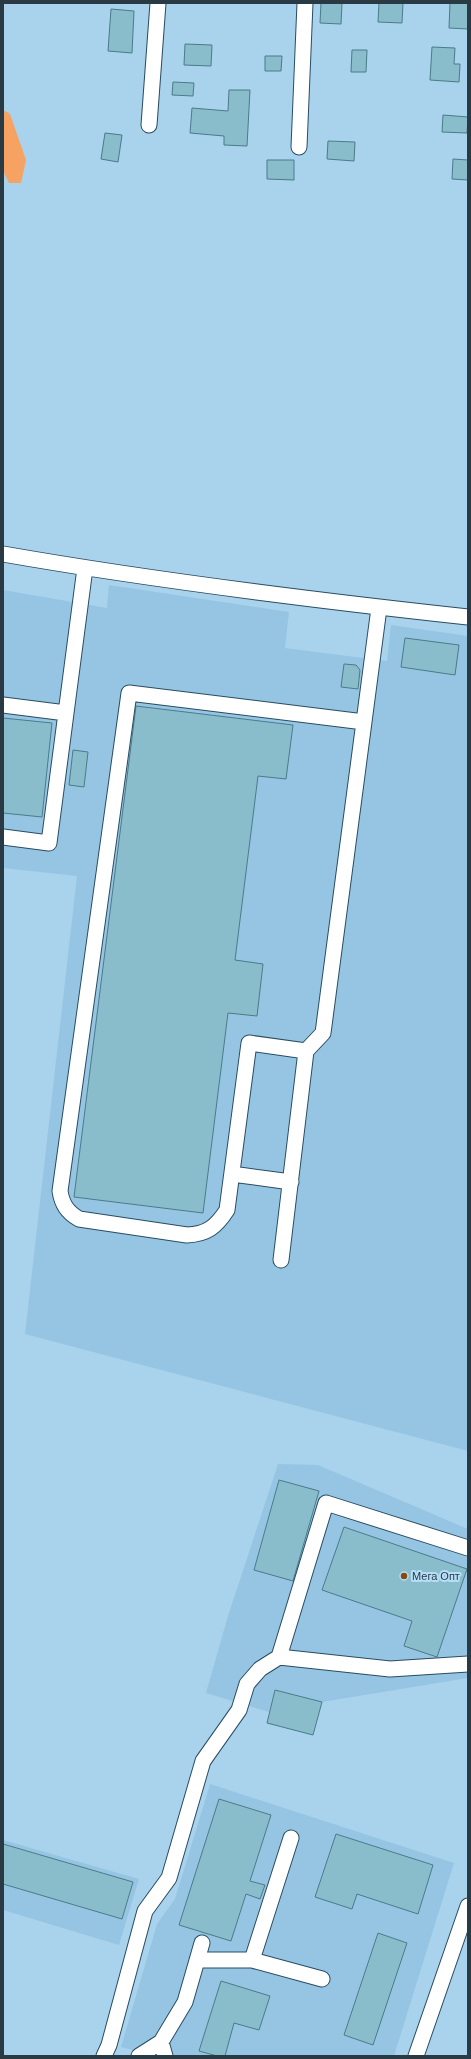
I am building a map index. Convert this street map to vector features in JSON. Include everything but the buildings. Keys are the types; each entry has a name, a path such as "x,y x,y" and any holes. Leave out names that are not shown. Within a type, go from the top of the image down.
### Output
{"street":[{"path":"149,125 158,3"},
{"path":"299,147 305,3"},
{"path":"3,554 85,568 303,599 468,618"},
{"path":"3,838 49,842 85,568"},
{"path":"281,1260 306,1051 323,1033 379,608"},
{"path":"306,1051 249,1043 227,1210 220,1221 211,1230 200,1234 187,1235 79,1220 71,1215 61,1200 60,1191 128,693 364,722"},
{"path":"3,706 66,713"},
{"path":"232,1174 291,1182"},
{"path":"104,2056 109,2045 145,1911 169,1878 203,1761 239,1710 247,1684 260,1669 278,1657 326,1503 468,1548"},
{"path":"278,1657 390,1669 436,1668 468,1664"},
{"path":"252,1960 291,1838"},
{"path":"416,2056 468,1906"},
{"path":"140,2056 163,2049 185,2002 202,1943"},
{"path":"197,1960 252,1960 322,1979"}],"shaded area":[{"path":"3,110 10,114 26,160 21,183 9,183 3,171"},
{"path":"109,585 289,612 285,648 387,661 391,625 468,636 468,1451 25,1334 77,876 3,868 3,590 107,608"},
{"path":"278,1464 318,1465 468,1529 468,1678 322,1702 275,1690 269,1712 206,1693 228,1616"},
{"path":"210,1784 454,1863 394,2056 138,2056 133,2050 121,2047 157,1924 175,1899"},
{"path":"3,1840 139,1879 119,1945 3,1910"}],"place":[{"name":"Мега Опт","path":"404,1576"}]}
